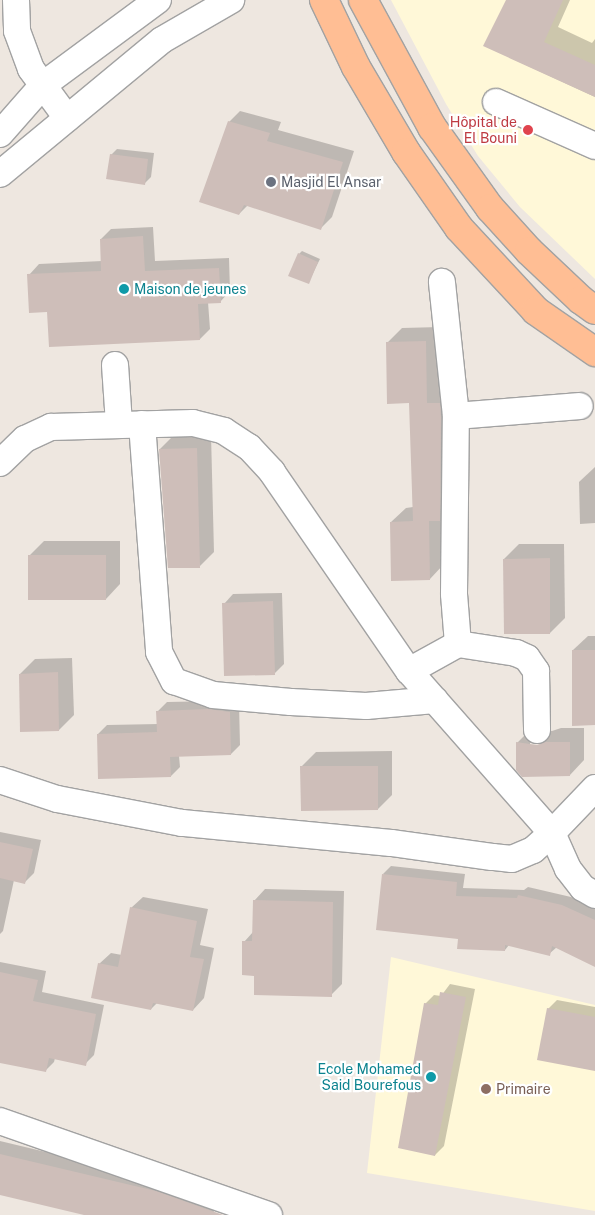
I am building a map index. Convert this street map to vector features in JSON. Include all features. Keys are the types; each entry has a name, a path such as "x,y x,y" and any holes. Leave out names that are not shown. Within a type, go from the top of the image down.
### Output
{"main road":[{"path":"324,0 356,67 406,152 459,228 536,311 595,352"},
{"path":"364,0 432,127 490,208 529,251 581,300 595,310"}],"street":[{"path":"16,0 17,31 31,69 67,118"},
{"path":"0,134 43,85 158,0"},
{"path":"0,174 162,40 231,0"},
{"path":"496,102 595,146"},
{"path":"442,282 456,416 454,594 458,644"},
{"path":"115,364 130,424 159,652 174,681 213,695 291,702 366,706 435,700"},
{"path":"456,416 580,406"},
{"path":"0,463 26,439 51,426 193,423 224,431 249,447 272,472 410,671 552,833 568,868 583,888 595,894"},
{"path":"410,671 458,644 516,653 527,658 536,670 537,730"},
{"path":"0,780 57,799 182,823 391,844 512,859 533,850 595,788"},
{"path":"0,1122 269,1215"}],"shaded area":[{"name":"Hôpital de El Bouni","path":"391,0 595,0 595,279 520,207 478,156 446,104"},
{"name":"Primaire","path":"391,957 595,1005 595,1211 367,1173"}],"building":[{"path":"506,0 563,0 544,42 595,65 595,97 483,46"},
{"name":"Masjid El Ansar","path":"228,121 270,133 267,141 343,162 321,230 244,205 239,215 199,202"},
{"path":"110,154 148,159 145,185 106,179"},
{"name":"Maison de jeunes","path":"143,236 145,271 219,268 221,303 198,304 200,340 49,347 47,312 29,313 27,274 101,271 100,239"},
{"path":"298,253 318,262 309,284 288,276"},
{"path":"426,341 427,403 440,403 440,521 429,521 430,580 391,581 390,522 413,521 409,403 387,404 386,342"},
{"path":"197,448 200,568 168,568 159,449"},
{"path":"28,555 106,555 106,600 28,600"},
{"path":"550,558 550,634 504,634 503,559"},
{"path":"273,601 275,675 224,676 222,603"},
{"path":"572,650 595,650 595,725 572,726"},
{"path":"58,672 59,731 20,732 19,674"},
{"path":"208,709 230,712 231,755 170,757 171,777 98,779 97,734 157,732 156,711"},
{"path":"516,742 537,745 545,742 570,742 570,776 522,777 516,770"},
{"path":"300,766 378,766 378,810 301,811"},
{"path":"0,842 33,849 25,884 0,878"},
{"path":"382,874 457,882 456,896 517,898 518,895 562,905 595,920 595,967 552,946 550,956 505,945 505,951 457,949 458,939 376,930"},
{"path":"253,900 333,902 332,997 254,995 254,976 242,975 242,941 252,941"},
{"path":"130,907 197,921 190,957 204,959 193,1011 153,1003 151,1010 91,998 98,963 118,967"},
{"path":"0,972 38,980 33,1001 96,1014 86,1066 49,1058 46,1072 0,1063"},
{"name":"Ecole Mohamed Said Bourefous","path":"440,992 466,997 435,1156 398,1148 424,1003 438,1005"},
{"path":"547,1008 595,1017 595,1071 537,1060"},
{"path":"0,1154 156,1191 223,1215 84,1215 0,1195"}],"place":[{"name":"Hôpital de El Bouni","path":"528,130"},
{"name":"Masjid El Ansar","path":"271,182"},
{"name":"Maison de jeunes","path":"124,289"},
{"name":"Ecole Mohamed Said Bourefous","path":"431,1077"},
{"name":"Primaire","path":"486,1089"}]}
